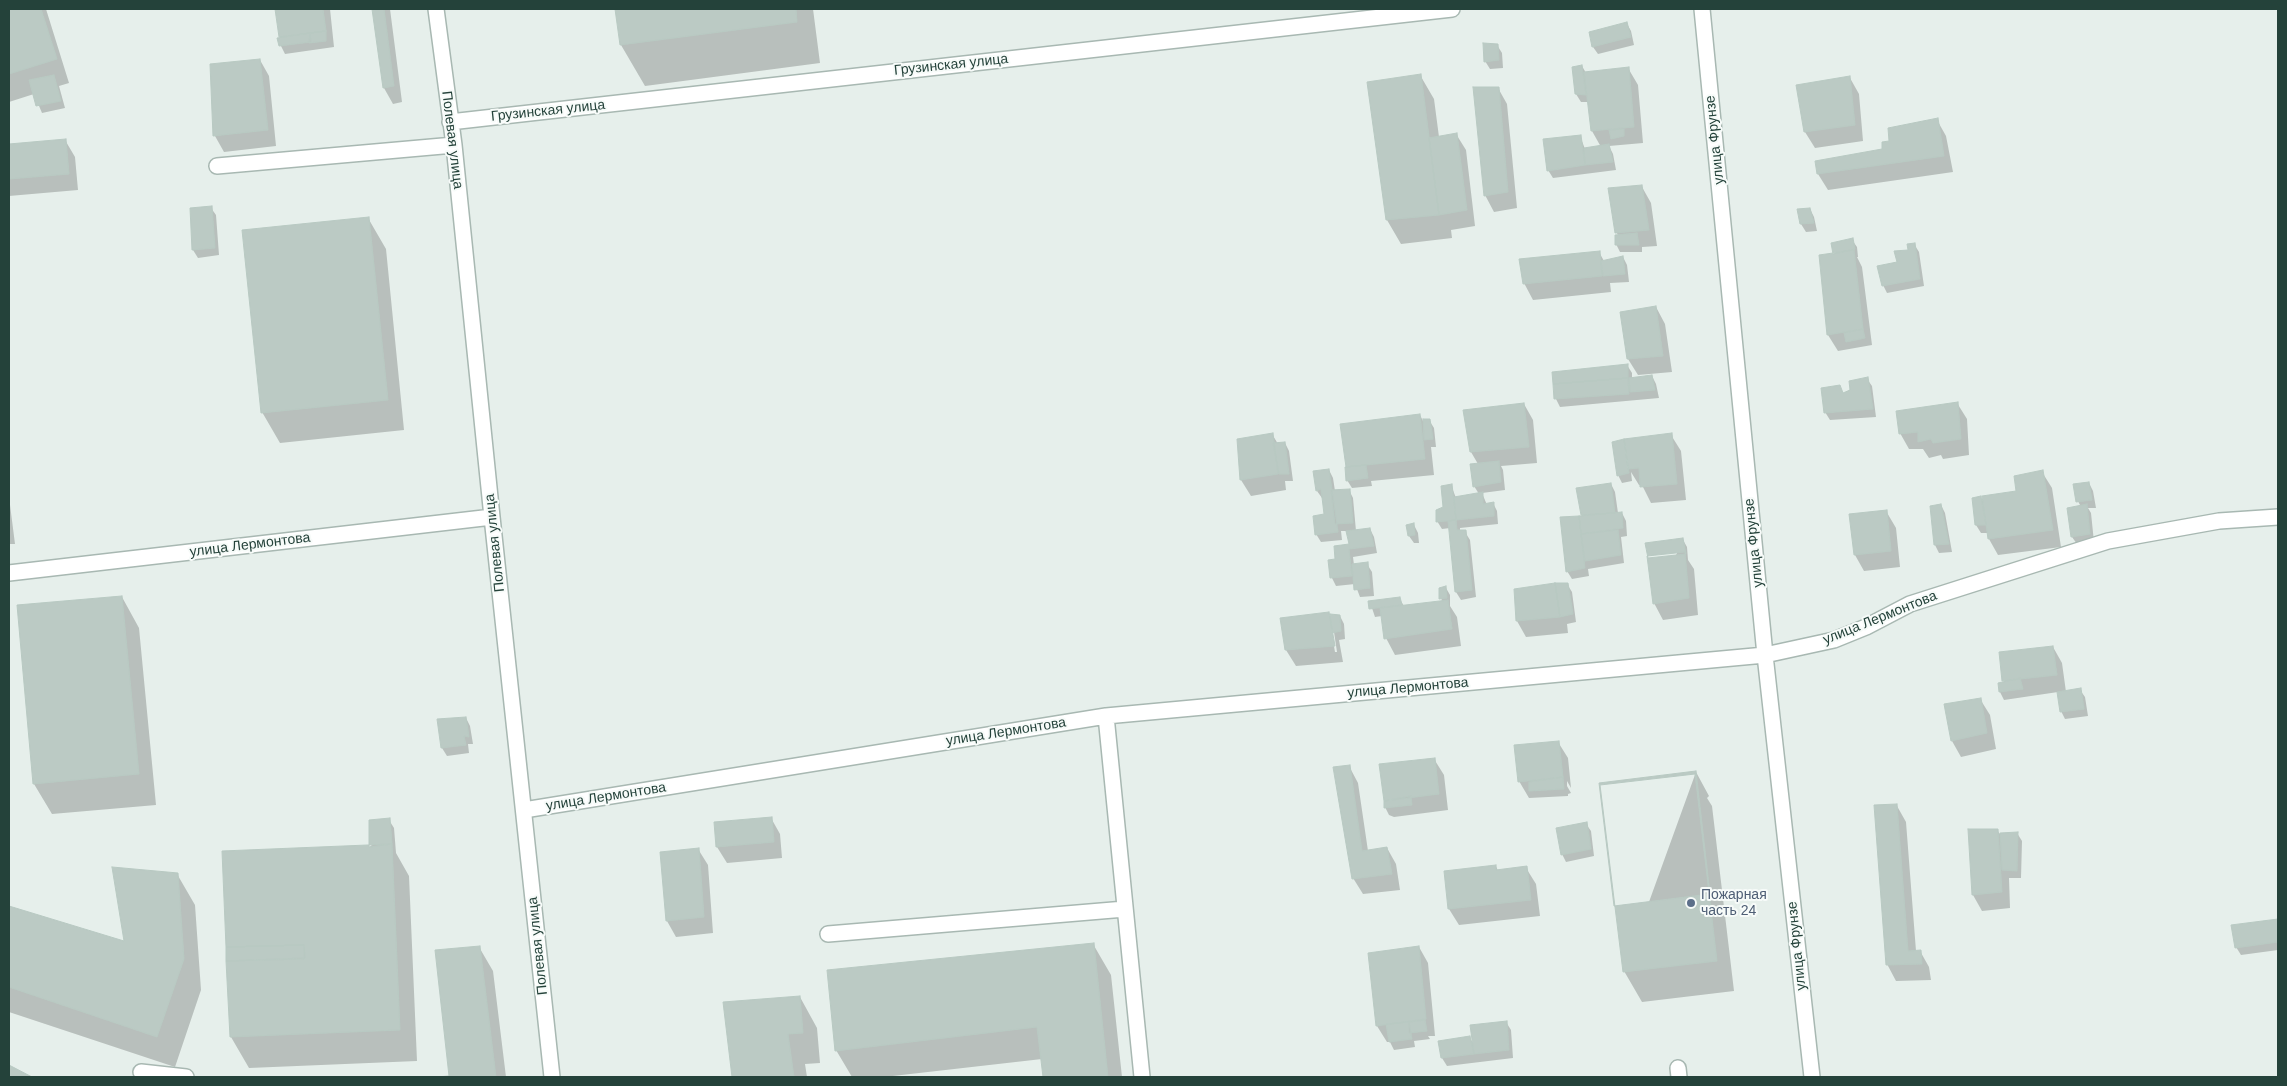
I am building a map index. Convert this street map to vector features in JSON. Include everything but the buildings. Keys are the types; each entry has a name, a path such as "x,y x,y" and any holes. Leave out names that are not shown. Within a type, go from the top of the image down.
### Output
{"street":[{"name":"Полевая улица","path":"436,9 454,145 552,1077"},
{"name":"Грузинская улица","path":"450,122 1452,9"},
{"name":"улица Фрунзе","path":"1702,9 1765,655 1812,1077"},
{"path":"216,166 454,145"},
{"name":"улица Лермонтова","path":"9,573 492,517"},
{"name":"улица Лермонтова","path":"524,810 1106,716 1765,655 1834,640 1866,627 1910,604 2108,541 2219,521 2278,517"},
{"path":"1106,716 1142,1077"},
{"path":"828,934 1125,908"},
{"path":"141,1072 186,1077"}],"place":[{"name":"Пожарная часть 24","path":"1691,903"}]}
